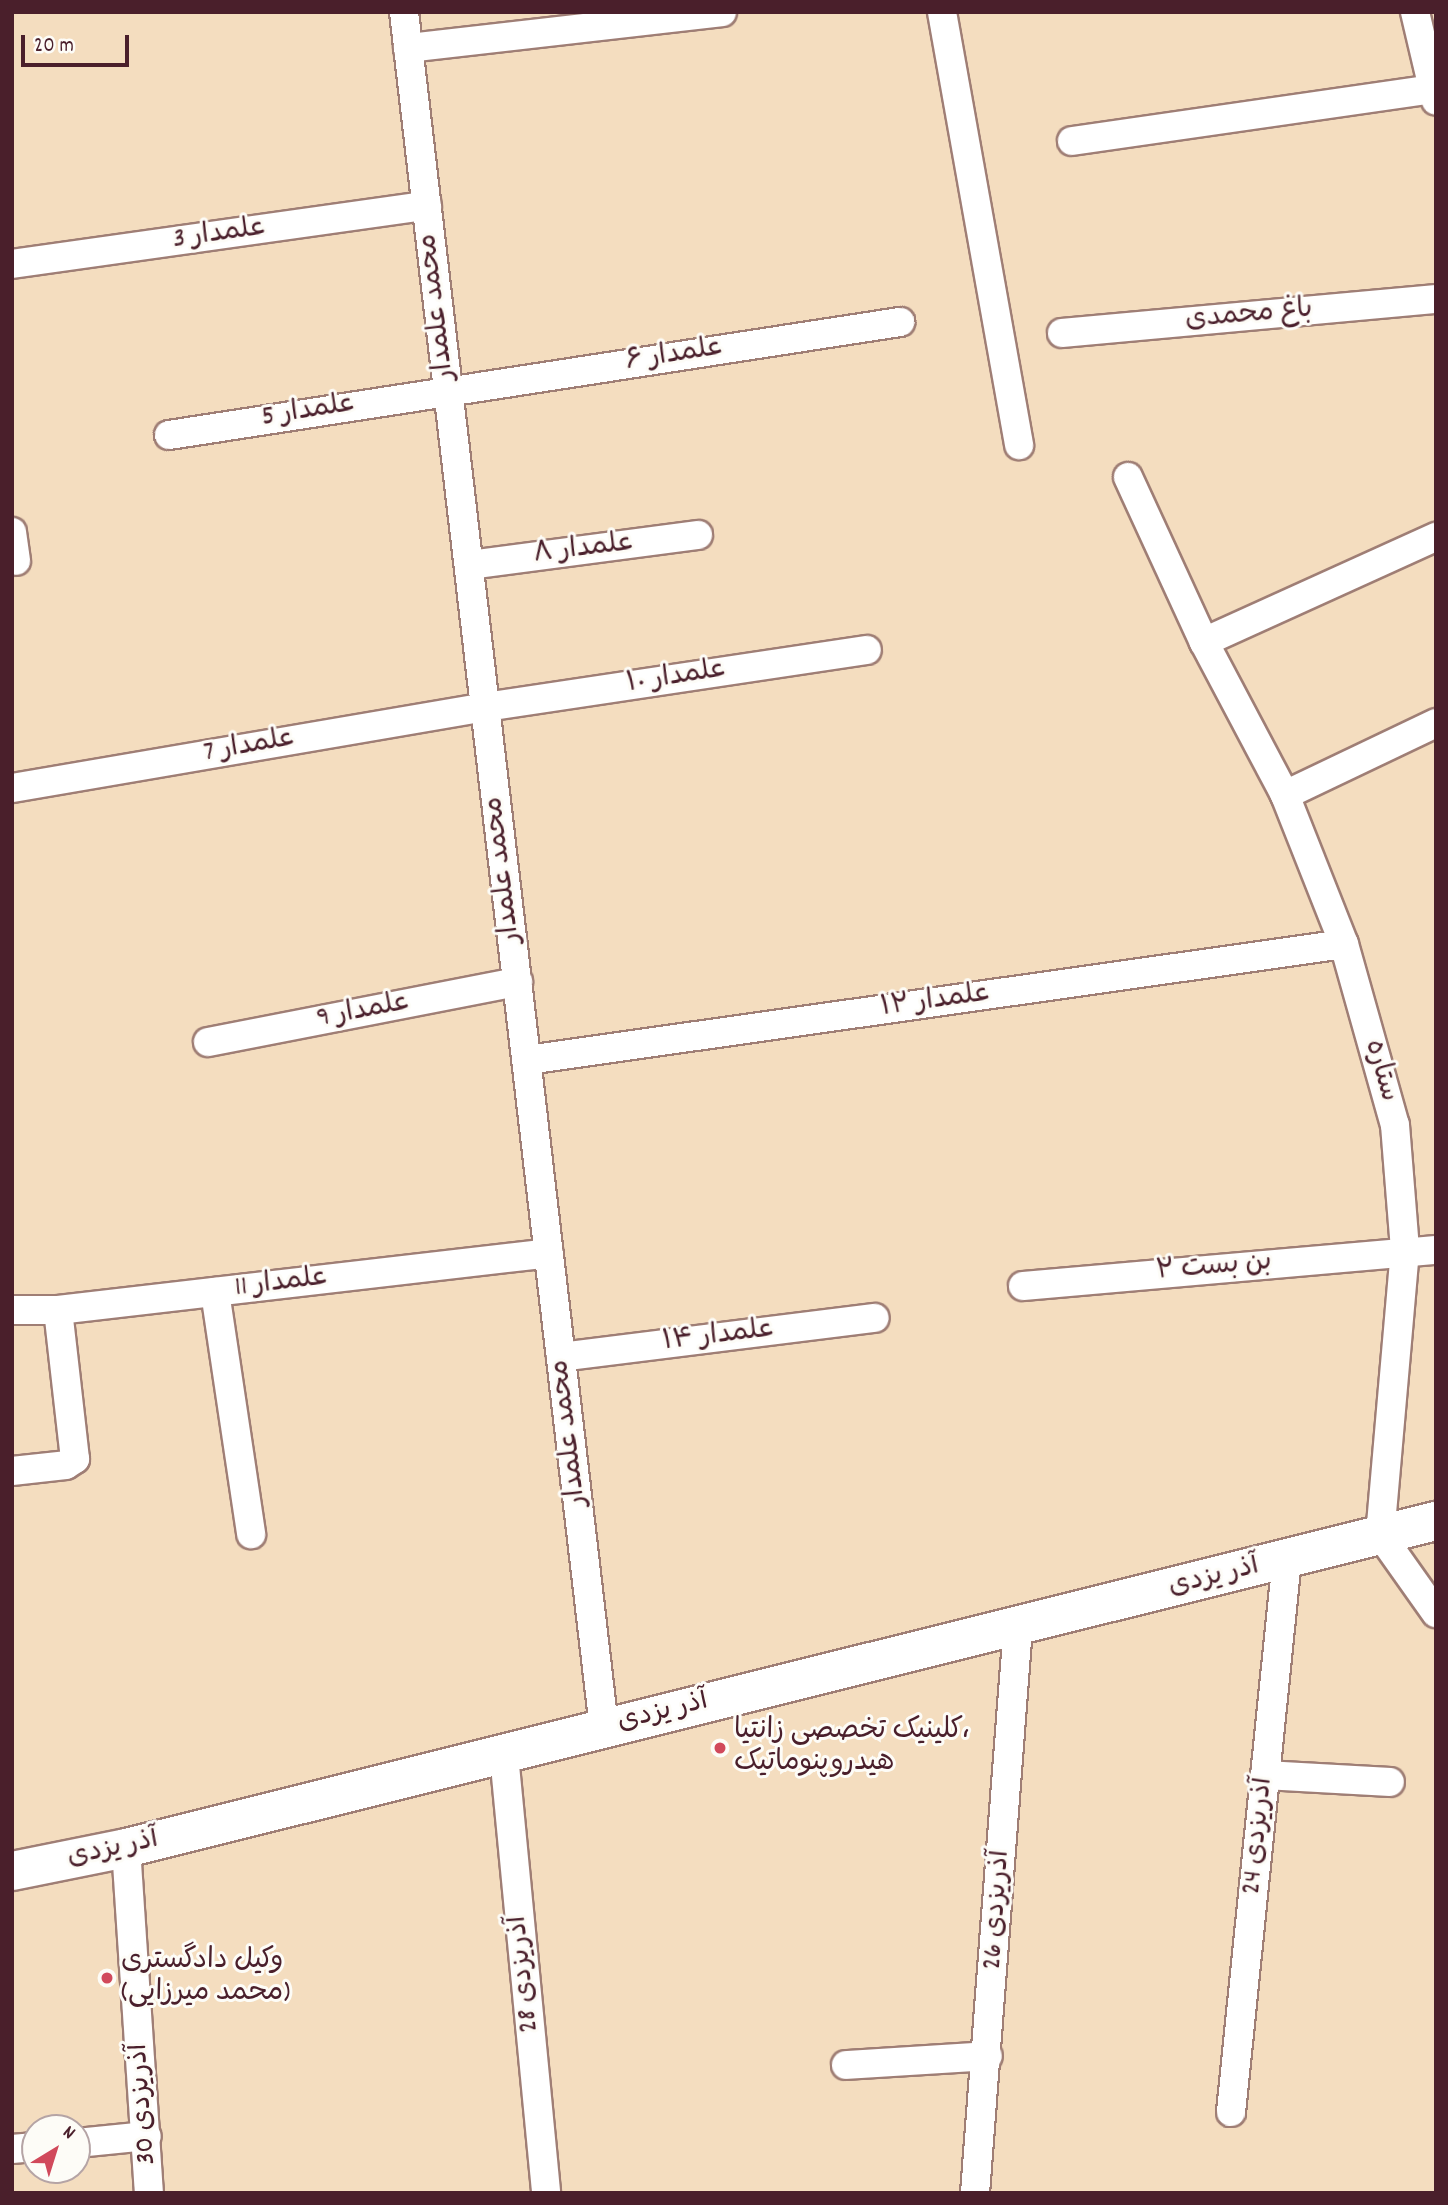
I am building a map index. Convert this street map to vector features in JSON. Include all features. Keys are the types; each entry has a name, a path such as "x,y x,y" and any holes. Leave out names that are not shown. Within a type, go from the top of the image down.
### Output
{"street":[{"name":"محمد علمدار","path":"404,12 604,1727"},
{"path":"408,48 722,12"},
{"path":"942,12 1019,445"},
{"path":"1072,141 1434,95 1415,12"},
{"name":"علمدار 3","path":"12,264 427,206"},
{"name":"باغ محمدی","path":"1062,333 1436,299"},
{"name":"علمدار ۶","path":"448,390 900,322"},
{"name":"علمدار 5","path":"169,435 448,390"},
{"name":"ستاره","path":"1128,477 1205,642 1285,795 1344,944 1395,1125 1405,1250 1380,1534"},
{"path":"12,532 16,561"},
{"name":"علمدار ۸","path":"469,565 698,536"},
{"path":"1205,642 1436,537"},
{"name":"علمدار ۱۰","path":"485,707 867,650"},
{"name":"علمدار 7","path":"12,788 485,707"},
{"path":"1285,795 1436,723"},
{"name":"علمدار ۱۲","path":"527,1060 1344,944"},
{"name":"علمدار 9","path":"208,1042 517,982"},
{"name":"بن بست ۲","path":"1023,1286 1405,1250 1436,1250"},
{"name":"علمدار 11","path":"12,1310 58,1310 549,1253"},
{"path":"215,1292 251,1534"},
{"path":"12,1471 66,1465 75,1458 58,1310"},
{"name":"علمدار ۱۴","path":"561,1357 875,1318"},
{"name":"آذر یزدی","path":"12,1871 126,1848 1436,1521"},
{"path":"1380,1534 1436,1613"},
{"name":"آذریزدی 24","path":"1231,2112 1287,1559"},
{"name":"آذریزدی 26","path":"975,2193 988,2056 1018,1626"},
{"name":"آذریزدی 28","path":"504,1755 546,2193"},
{"path":"1265,1775 1390,1782"},
{"name":"آذریزدی 30","path":"126,1848 149,2193"},
{"path":"846,2065 988,2056"},
{"path":"91,2142 147,2136"}],"place":[{"name":"کلینیک تخصصی زانتیا، هیدروپنوماتیک","path":"720,1748"},
{"name":"وکیل دادگستری (محمد میرزایی)","path":"107,1978"}]}
